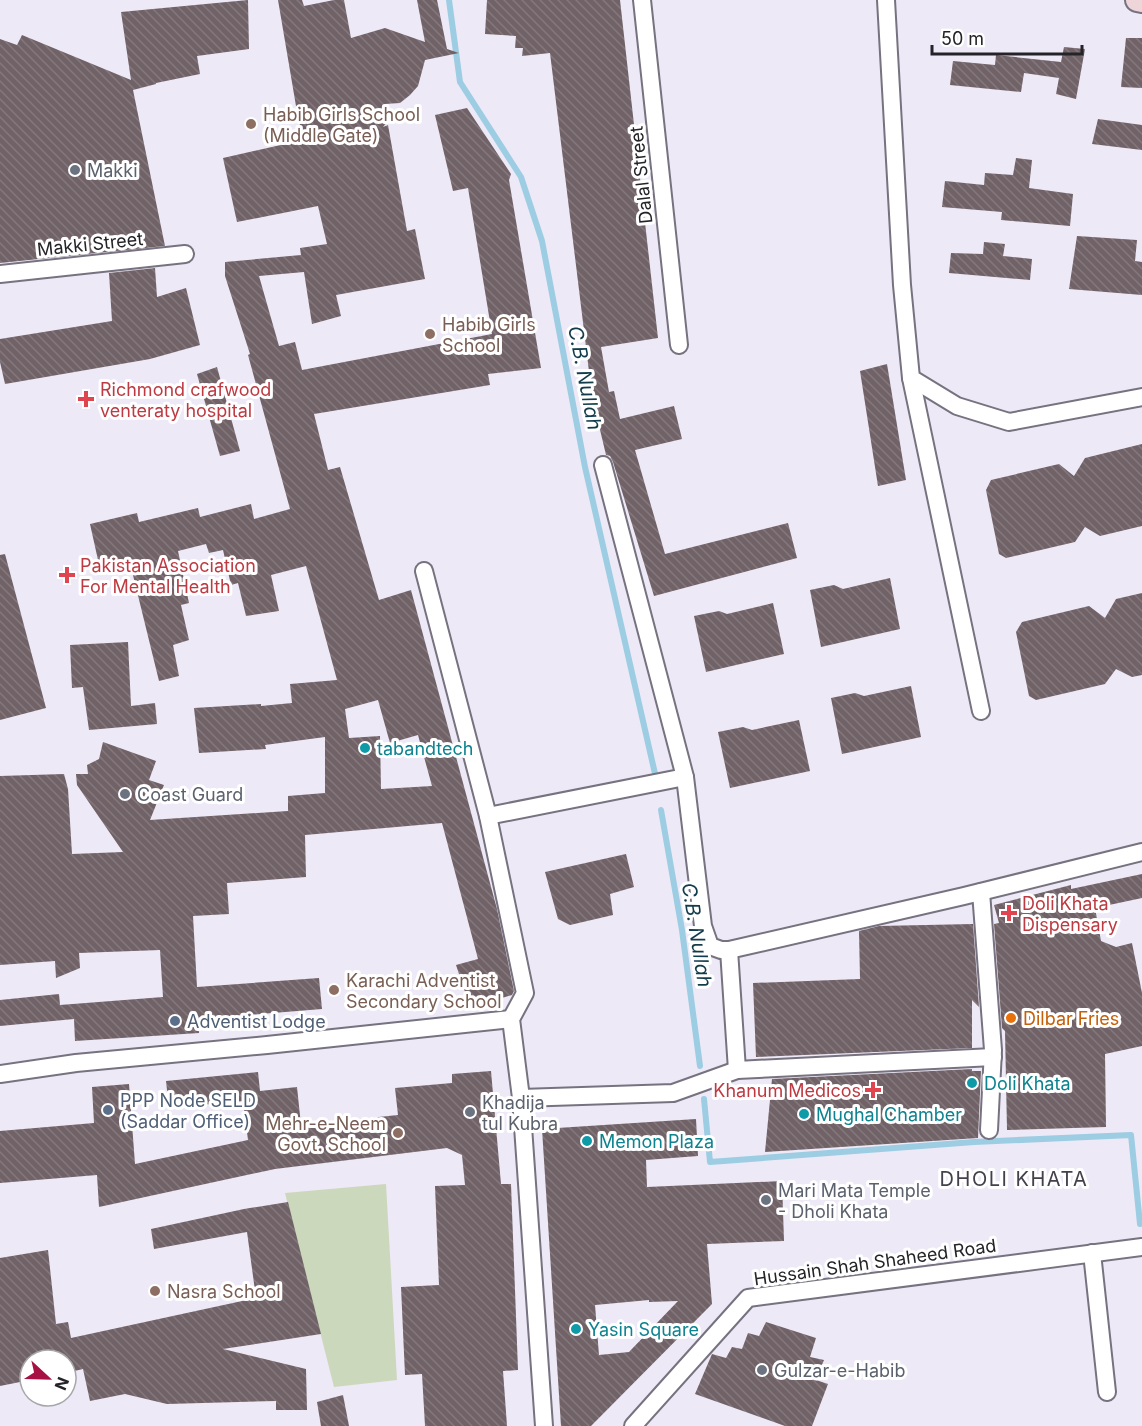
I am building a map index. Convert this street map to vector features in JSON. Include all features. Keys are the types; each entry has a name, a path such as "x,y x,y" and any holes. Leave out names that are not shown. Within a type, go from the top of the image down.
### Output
{"main road":[{"path":"1137,0 1142,1"}],"street":[{"name":"Dalal Street","path":"642,0 679,345"},
{"path":"886,0 902,285 911,378 981,711"},
{"name":"Makki Street","path":"0,274 185,254"},
{"path":"911,378 957,406 1009,422 1142,397"},
{"path":"603,465 686,777 703,926 710,946 729,950 1142,852"},
{"path":"424,571 488,816 525,993 512,1019 521,1098 543,1426"},
{"path":"488,816 686,777"},
{"path":"981,892 993,1057 989,1130"},
{"path":"729,950 737,1070"},
{"path":"0,1074 76,1063 267,1046 512,1019"},
{"path":"521,1098 673,1093 737,1070 993,1057"},
{"name":"Hussain Shah Shaheed Road","path":"633,1426 748,1298 1142,1247"},
{"path":"1092,1253 1107,1392"}],"green space":[{"path":"386,1184 397,1380 334,1387 285,1193"}],"building":[{"name":"Makki","path":"248,0 249,49 197,56 200,74 133,90 165,246 0,263 0,39 17,45 22,35 131,80 121,12"},
{"path":"278,0 302,0 304,6 344,0 351,38 385,28 425,42 417,0 437,0 447,49 459,53 425,60 418,86 410,95 400,103 385,104 388,121 383,127 388,125 407,231 415,229 425,279 336,295 341,316 312,324 304,272 259,276 279,346 295,342 302,370 492,334 468,188 453,191 435,115 467,108 511,174 509,180 541,368 488,374 490,385 314,414 328,470 340,467 379,600 411,590 497,909 514,991 512,995 489,1002 469,1004 456,965 478,959 442,823 305,835 306,877 227,883 229,914 193,916 197,987 319,978 322,1009 198,1019 199,1033 75,1041 74,1019 0,1026 0,1000 59,994 60,1005 163,997 160,950 79,953 80,968 56,978 55,961 0,965 0,776 64,774 68,789 72,854 123,852 77,785 76,774 88,774 87,765 99,759 103,742 156,761 149,780 164,785 150,820 288,811 288,796 325,793 325,737 265,745 266,749 199,753 194,708 292,703 290,684 337,680 306,566 271,575 279,611 246,616 238,583 231,585 223,550 209,553 206,544 178,551 189,603 181,605 189,640 173,645 179,676 159,681 130,563 100,569 90,524 137,513 139,522 198,508 200,517 251,504 254,519 290,509 248,355 250,354 225,276 225,262 301,255 300,248 327,244 318,206 237,222 223,158 303,140","holes":["378,700 390,743 418,735 432,786 381,789 380,736 349,738 345,709"]},
{"path":"487,0 620,0 658,338 601,347 609,392 614,391 620,419 674,406 682,439 635,450 665,554 788,523 797,558 654,596 613,462 610,456 606,455 592,396 550,53 522,56 523,48 515,48 516,36 485,34"},
{"path":"1126,38 1142,38 1142,88 1121,87"},
{"path":"1064,47 1085,49 1076,99 1056,94 1059,78 1024,73 1021,92 950,85 953,61 995,65 996,55 1061,62"},
{"path":"1098,119 1142,125 1142,150 1092,144"},
{"path":"1016,158 1032,160 1029,188 1073,194 1070,226 1001,220 1002,212 942,207 945,181 984,185 985,173 1013,175"},
{"path":"1077,236 1137,240 1135,261 1142,262 1142,295 1069,289"},
{"path":"984,242 1005,244 1003,256 1032,259 1030,280 949,273 951,253 983,254"},
{"path":"155,268 157,297 186,288 200,345 150,359 5,384 0,362 0,339 112,321 109,273"},
{"path":"887,364 906,480 878,486 860,371"},
{"path":"217,367 240,451 220,456 197,374"},
{"path":"1142,444 1142,526 1100,536 1085,527 1075,542 1006,558 999,554 986,490 991,480 1059,464 1074,476 1085,458"},
{"path":"5,554 46,708 0,720 0,555"},
{"path":"890,578 900,629 821,647 810,590 834,585 843,589"},
{"path":"1142,593 1142,675 1132,677 1116,669 1105,684 1036,700 1029,696 1016,632 1022,622 1089,606 1105,618 1116,599"},
{"path":"773,603 784,654 706,672 694,616 719,611 727,614"},
{"path":"128,642 131,706 155,703 157,724 89,730 83,687 72,688 70,645"},
{"path":"911,686 921,737 842,754 831,698 855,693 864,696"},
{"path":"799,720 810,771 730,788 718,732 743,727 752,730"},
{"path":"626,854 634,887 610,894 613,915 570,925 558,919 545,872"},
{"path":"1142,874 1142,898 1095,908 1101,941 1116,947 1132,943 1142,993 1142,1046 1105,1054 1106,1127 1007,1130 1005,1031 1002,1028 994,924 999,923 994,905 1071,885 1071,889"},
{"path":"973,924 979,1007 972,1000 972,1048 756,1057 753,983 860,979 859,931 879,926"},
{"path":"972,1069 972,1071 981,1071 978,1138 765,1152 772,1079"},
{"path":"491,1071 501,1184 511,1184 518,1370 503,1371 507,1426 425,1426 422,1374 405,1375 401,1287 439,1285 435,1186 465,1185 462,1155 447,1148 275,1169 99,1207 97,1175 0,1183 0,1131 94,1123 92,1087 129,1084 135,1164 248,1140 243,1101 169,1108 166,1081 258,1072 260,1091 297,1087 301,1125 398,1115 395,1088 452,1083 452,1074"},
{"path":"696,1119 698,1156 646,1160 647,1187 782,1181 784,1241 707,1244 712,1304 591,1426 561,1426 542,1129","holes":["649,1300 649,1302 678,1301 629,1352 599,1355 595,1305"]},
{"path":"288,1202 321,1334 223,1349 306,1369 307,1410 276,1410 276,1401 167,1404 125,1394 90,1401 83,1369 78,1370 78,1348 18,1348 18,1382 0,1386 0,1258 48,1250 56,1324 68,1322 71,1338 256,1298 247,1232 154,1249 151,1229"},
{"name":"Gulzar-e-Habib","path":"766,1322 816,1338 810,1357 824,1360 816,1380 828,1384 812,1426 785,1426 695,1394 712,1354 726,1358 732,1347 742,1349 748,1333 759,1336"},
{"path":"343,1395 349,1426 321,1426 317,1402"}],"waterway":[{"name":"C.B. Nullah","path":"449,0 460,82 521,177 542,241 585,467 656,778"},
{"name":"C.B. Nullah","path":"661,810 682,930 700,1066"},
{"path":"704,1099 710,1162 974,1142 1131,1135 1140,1224"}],"place":[{"name":"Habib Girls School (Middle Gate)","path":"251,124"},
{"name":"Makki","path":"75,170"},
{"name":"Habib Girls School","path":"430,334"},
{"name":"Richmond crafwood venteraty hospital","path":"86,399"},
{"name":"Pakistan Association For Mental Health","path":"67,575"},
{"name":"tabandtech","path":"365,748"},
{"name":"Coast Guard","path":"125,794"},
{"name":"Doli Khata Dispensary","path":"1009,913"},
{"name":"Karachi Adventist Secondary School","path":"334,990"},
{"name":"Dilbar Fries","path":"1011,1018"},
{"name":"Adventist Lodge","path":"175,1021"},
{"name":"Doli Khata","path":"972,1083"},
{"name":"Khanum Medicos","path":"873,1090"},
{"name":"PPP Node SELD (Saddar Office)","path":"108,1110"},
{"name":"Khadija tul Kubra","path":"470,1112"},
{"name":"Mughal Chamber","path":"804,1114"},
{"name":"Mehr-e-Neem Govt. School","path":"398,1133"},
{"name":"Memon Plaza","path":"587,1141"},
{"name":"Mari Mata Temple - Dholi Khata","path":"766,1200"},
{"name":"Nasra School","path":"155,1291"},
{"name":"Yasin Square","path":"576,1329"},
{"name":"Gulzar-e-Habib","path":"762,1370"}],"district":[{"name":"DHOLI KHATA","path":"1014,1179"}]}
